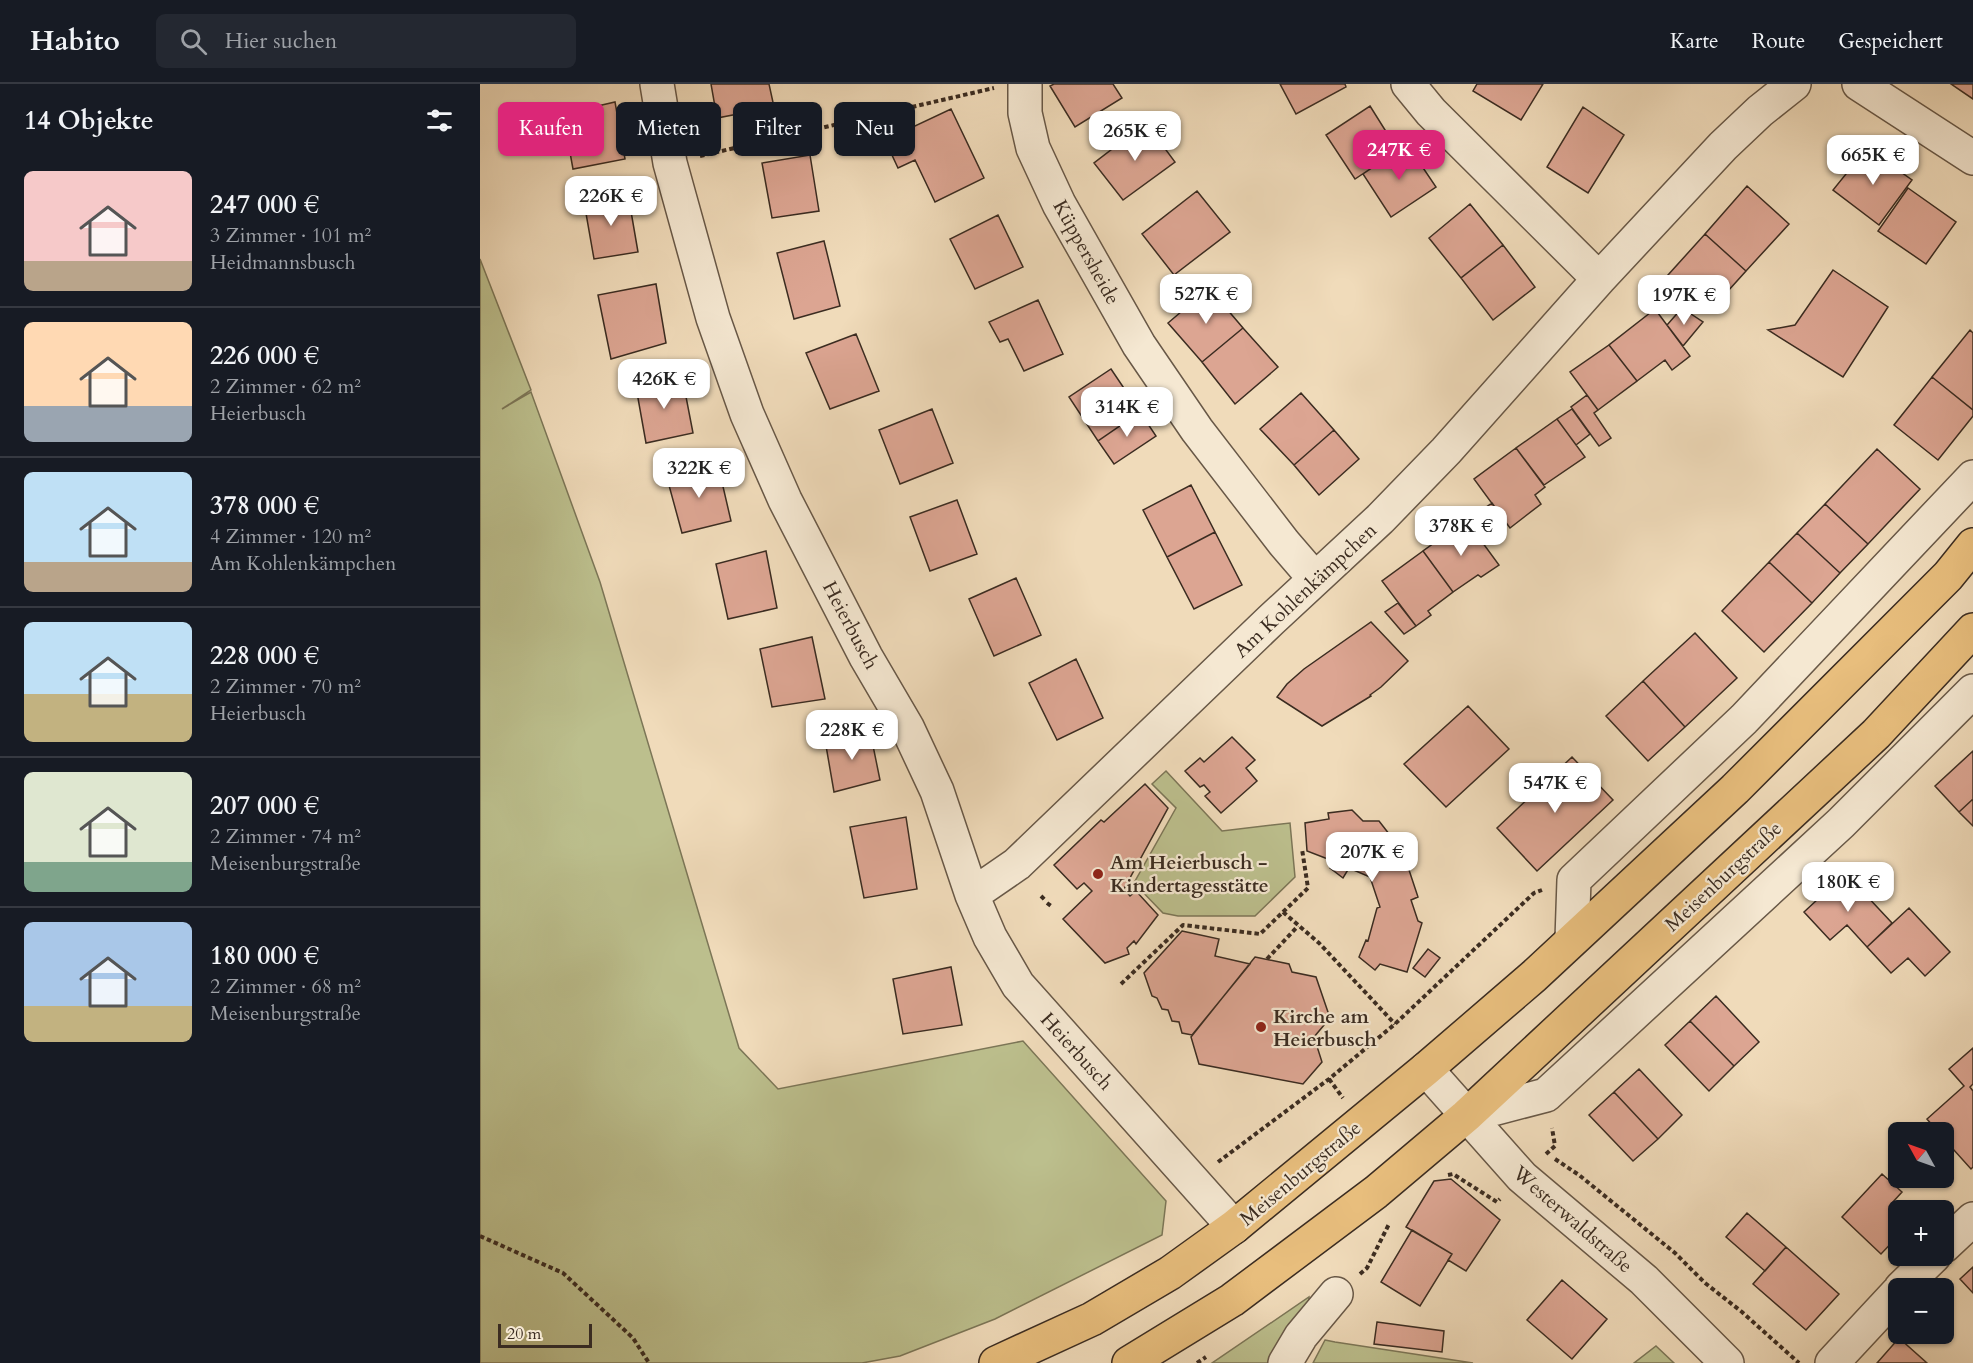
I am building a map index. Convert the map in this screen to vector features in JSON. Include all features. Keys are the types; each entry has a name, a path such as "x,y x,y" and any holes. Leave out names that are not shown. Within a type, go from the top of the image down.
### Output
{"main road":[{"name":"Meisenburgstraße","path":"996,1363 1092,1319 1170,1273 1234,1227 1426,1069 1534,976 1736,789 1948,576 1973,545"},
{"name":"Meisenburgstraße","path":"1129,1363 1232,1300 1376,1192 1466,1116 1876,734 1973,630"}],"street":[{"name":"Heierbusch","path":"657,84 670,163 713,318 747,414 785,500 866,657 907,727 937,792 972,895 990,938 1018,985 1234,1227"},
{"path":"1408,84 1431,112 1599,279"},
{"name":"Am Kohlenkämpchen","path":"972,895 1017,864 1380,519 1446,451 1599,279 1723,146 1760,111 1794,84"},
{"path":"1859,84 1973,158"},
{"name":"Küppersheide","path":"1012,85 1025,112 1033,148 1059,204 1139,345 1197,430 1284,543 1315,579"},
{"path":"1572,939 1574,880 1744,719 1973,477"},
{"name":"Meisenburgstraße","path":"1466,1116 1546,1095 1842,823 1973,691"},
{"name":"Westerwaldstraße","path":"1426,1069 1522,1177 1644,1281 1727,1363"},
{"path":"1954,1237 1973,1219"},
{"path":"1911,1278 1924,1266"},
{"path":"1285,1363 1301,1336 1336,1294"},
{"path":"1832,1363 1888,1302"}],"path":[{"path":"670,163 1012,85"},
{"path":"1120,984 1183,925 1260,934 1308,888 1302,849"},
{"path":"1193,1180 1329,1079 1395,1024 1534,892 1551,887"},
{"path":"1283,912 1318,944 1395,1024"},
{"path":"1267,959 1298,926"},
{"path":"1329,1079 1343,1098"},
{"path":"1547,1153 1579,1175 1675,1253 1705,1283 1742,1312 1798,1363"},
{"path":"1443,1176 1453,1174 1497,1202 1502,1197"},
{"path":"1367,1268 1393,1216"},
{"path":"480,1236 563,1273 633,1338 649,1363"}],"green space":[{"path":"480,259 531,390 502,409 531,392 600,582 739,1048 778,1089 1023,1041 1166,1201 1162,1235 995,1319 900,1356 862,1363 480,1363"},
{"path":"1166,771 1222,831 1290,823 1295,877 1255,916 1178,916 1163,913 1134,883 1176,808 1152,784"},
{"path":"1309,1297 1309,1308 1276,1363 1212,1363"},
{"path":"1325,1340 1335,1342 1473,1363 1313,1363"},
{"path":"1656,1346 1674,1363 1634,1363"}],"building":[{"path":"711,84 769,84 773,102 733,102 733,115 721,117 721,102 714,102"},
{"path":"1054,84 1113,84 1122,98 1075,127 1050,86"},
{"path":"1280,84 1345,84 1346,87 1296,114"},
{"path":"1477,84 1543,84 1521,120 1473,91"},
{"path":"1951,84 1973,84 1973,99"},
{"path":"615,102 616,156 624,156 625,159 573,169 571,156 604,156 604,105"},
{"path":"1370,106 1392,141 1374,154 1379,163 1355,179 1326,135"},
{"path":"1583,107 1624,135 1588,193 1547,167"},
{"path":"951,109 984,178 935,202 915,160 898,168 892,156 915,156 915,126"},
{"path":"1146,123 1175,162 1123,200 1094,163"},
{"path":"1407,144 1436,187 1391,217 1363,174"},
{"path":"1867,148 1912,180 1879,225 1833,190"},
{"path":"810,156 819,211 772,218 762,163"},
{"path":"1747,186 1789,224 1746,271 1705,234"},
{"path":"1908,188 1956,222 1926,264 1878,231"},
{"path":"1197,191 1230,232 1174,275 1142,234"},
{"path":"628,194 638,252 594,259 584,202"},
{"path":"1470,204 1503,245 1461,278 1429,238"},
{"path":"998,215 1023,267 975,289 950,239"},
{"path":"1705,234 1746,271 1709,312 1668,275"},
{"path":"824,241 840,306 794,319 777,253"},
{"path":"1503,245 1535,287 1493,320 1461,278"},
{"path":"1833,270 1888,307 1843,377 1768,330 1795,325"},
{"path":"656,284 666,343 611,359 598,295"},
{"path":"1209,288 1243,328 1202,362 1168,323"},
{"path":"1038,300 1063,354 1024,371 1008,339 1000,342 989,322"},
{"path":"1682,308 1703,322 1683,346 1667,325"},
{"path":"1655,309 1690,356 1672,370 1665,360 1637,381 1609,345"},
{"path":"1243,328 1278,367 1235,404 1202,362"},
{"path":"1970,330 1973,333 1973,410 1932,377"},
{"path":"856,334 879,391 830,409 806,353"},
{"path":"1609,345 1637,381 1598,410 1570,372"},
{"path":"1111,369 1140,412 1098,441 1069,397"},
{"path":"682,376 693,433 646,443 636,387"},
{"path":"1932,377 1973,410 1973,416 1938,460 1894,425"},
{"path":"1301,393 1334,430 1294,465 1260,429"},
{"path":"1587,395 1598,410 1594,413 1611,438 1599,446 1571,407"},
{"path":"932,409 953,463 900,484 879,430"},
{"path":"1572,409 1590,434 1576,445 1557,419"},
{"path":"1140,412 1156,436 1114,464 1098,441"},
{"path":"1557,419 1585,457 1544,485 1516,448"},
{"path":"1334,430 1359,459 1319,495 1294,465"},
{"path":"1516,448 1545,487 1535,495 1541,504 1510,528 1474,479"},
{"path":"1877,449 1920,489 1868,544 1825,504"},
{"path":"718,465 731,521 682,533 667,478"},
{"path":"1191,485 1215,532 1167,557 1143,510"},
{"path":"957,500 977,554 930,571 910,517"},
{"path":"1492,503 1507,524 1494,532 1479,512"},
{"path":"1825,504 1868,544 1840,573 1797,533"},
{"path":"1479,512 1494,532 1482,541 1467,521"},
{"path":"1466,520 1499,565 1481,577 1478,575 1453,592 1423,551"},
{"path":"1215,532 1242,585 1194,609 1167,557"},
{"path":"1797,533 1840,573 1812,603 1769,562"},
{"path":"766,551 777,608 728,619 716,564"},
{"path":"1423,551 1453,592 1428,611 1431,615 1416,626 1382,581"},
{"path":"1769,562 1812,603 1764,652 1722,611"},
{"path":"1016,578 1041,635 994,656 969,599"},
{"path":"1398,603 1416,626 1404,634 1385,612"},
{"path":"1371,622 1408,661 1371,696 1322,726 1277,697 1287,684 1304,669"},
{"path":"1695,633 1737,678 1685,727 1643,681"},
{"path":"812,637 825,699 772,707 760,649"},
{"path":"1076,659 1103,718 1057,740 1029,683"},
{"path":"1643,681 1685,727 1648,761 1606,716"},
{"path":"1468,706 1509,749 1446,807 1404,764"},
{"path":"870,731 880,780 834,792 825,740"},
{"path":"1232,737 1255,760 1246,768 1257,781 1221,813 1205,796 1210,792 1204,785 1200,787 1185,771 1200,758 1204,762"},
{"path":"1973,751 1973,799 1959,812 1935,786"},
{"path":"1572,757 1613,800 1537,871 1497,828"},
{"name":"Am Heierbusch - Kindertagesstätte","path":"1145,784 1168,808 1124,889 1130,896 1136,891 1158,915 1136,944 1134,941 1127,948 1129,954 1105,963 1063,919 1092,891 1084,883 1077,889 1054,865 1101,820 1104,822"},
{"path":"1973,799 1973,826 1959,812"},
{"path":"1352,810 1363,821 1379,821 1393,839 1388,844 1398,866 1407,864 1418,897 1411,900 1418,921 1422,923 1407,972 1380,964 1375,970 1359,957 1366,940 1368,941 1377,908 1380,907 1370,877 1349,868 1343,878 1330,868 1333,861 1307,851 1305,823 1329,819 1328,813"},
{"path":"906,817 917,889 864,898 850,827"},
{"path":"1850,878 1892,923 1867,947 1847,925 1830,940 1804,912 1832,886 1836,891"},
{"path":"1909,908 1950,952 1925,976 1908,958 1891,973 1867,947"},
{"name":"Kirche am Heierbusch","path":"1182,931 1219,939 1215,956 1250,964 1192,1035 1182,1033 1179,1022 1172,1021 1168,1010 1162,1009 1157,998 1152,996 1144,973"},
{"path":"1428,949 1440,958 1425,977 1413,968"},
{"name":"Kirche am Heierbusch","path":"1255,957 1289,964 1292,972 1316,977 1330,1018 1314,1037 1322,1062 1303,1084 1199,1064 1191,1037"},
{"path":"951,967 962,1025 903,1034 893,979"},
{"path":"1716,996 1759,1042 1734,1066 1690,1021"},
{"path":"1690,1021 1734,1066 1709,1091 1665,1045"},
{"path":"1973,1048 1973,1084 1970,1087 1973,1091 1973,1167 1971,1169 1954,1150 1954,1122 1930,1122 1927,1119 1964,1086 1949,1069"},
{"path":"1639,1069 1682,1115 1658,1139 1614,1092"},
{"path":"1614,1092 1658,1139 1633,1161 1589,1115"},
{"path":"1882,1174 1888,1179 1888,1188 1898,1188 1902,1192 1895,1200 1888,1200 1888,1247 1881,1254 1842,1217"},
{"path":"1451,1179 1500,1220 1466,1271 1448,1260 1452,1254 1406,1227 1434,1181"},
{"path":"1747,1213 1786,1247 1765,1271 1726,1237"},
{"path":"1412,1230 1452,1254 1420,1306 1381,1282"},
{"path":"1786,1247 1839,1294 1806,1330 1753,1284"},
{"path":"1973,1267 1973,1293 1960,1279"},
{"path":"1562,1280 1607,1319 1572,1359 1527,1320"},
{"path":"1377,1322 1444,1331 1442,1352 1374,1344"},
{"path":"1894,1344 1906,1344 1927,1363 1877,1363"}],"place":[{"name":"Am Heierbusch - Kindertagesstätte","path":"1098,874"},
{"name":"Kirche am Heierbusch","path":"1261,1027"}]}
